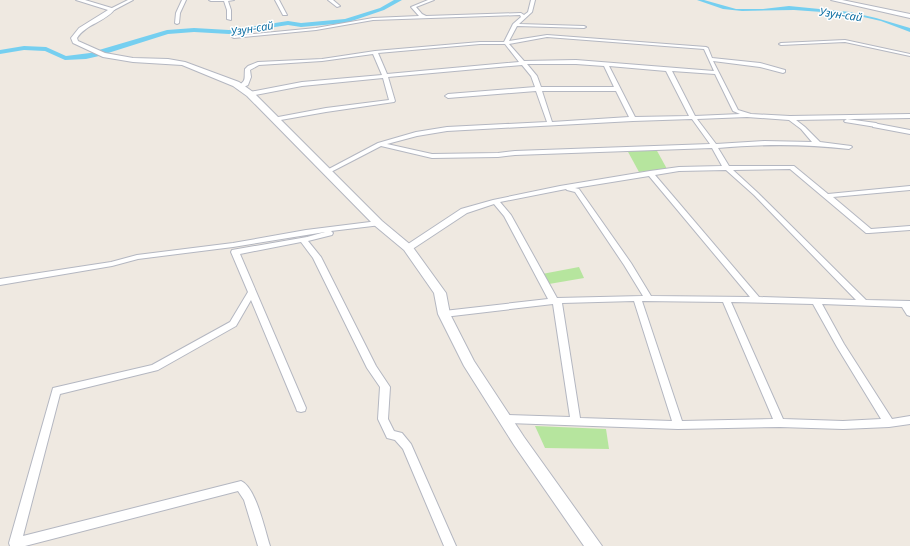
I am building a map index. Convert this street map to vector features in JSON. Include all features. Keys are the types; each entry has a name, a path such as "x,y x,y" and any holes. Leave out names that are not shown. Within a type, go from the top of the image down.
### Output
{"street":[{"path":"79,0 112,9"},
{"path":"131,0 112,9 102,19 76,33 74,38 75,42 103,55 133,60 183,63 240,87 250,94 378,223 408,248 440,293 444,314 469,363 519,441 594,546"},
{"path":"177,23 178,13 184,0"},
{"path":"210,0 232,0"},
{"path":"277,0 285,14"},
{"path":"330,0 338,6"},
{"path":"426,18 420,15 412,7 432,0"},
{"path":"506,43 515,24 530,12 533,0"},
{"path":"834,0 910,16"},
{"path":"226,1 229,10 229,19"},
{"path":"234,37 316,29 373,19 513,14 521,14 524,17"},
{"path":"515,24 584,26"},
{"path":"240,87 246,84 249,77 247,70 258,64 322,60 375,52 480,43 506,43 547,36 706,48 710,60 736,111 750,116"},
{"path":"781,44 845,41 910,55"},
{"path":"506,43 524,62 534,76 550,123"},
{"path":"275,119 392,101 385,76 375,52"},
{"path":"710,60 760,65 782,71"},
{"path":"250,94 302,84 524,62 576,62 717,73"},
{"path":"606,65 633,119"},
{"path":"668,69 693,117 714,146 724,165 756,194 863,302"},
{"path":"448,96 538,89 618,89"},
{"path":"327,172 380,144 416,134 447,129 693,117 750,116 828,118 910,116"},
{"path":"790,118 817,143"},
{"path":"828,118 910,132"},
{"path":"380,144 432,156 498,156 515,153 714,146 747,143 817,143 849,147"},
{"path":"408,248 464,211 495,201 560,188 679,169 792,167 869,231 910,228"},
{"path":"650,173 757,300"},
{"path":"560,188 577,190 628,265 649,299"},
{"path":"826,196 910,188"},
{"path":"495,201 507,215 555,301 576,420"},
{"path":"0,282 112,264 137,257 232,245 306,232 378,223"},
{"path":"301,408 235,252 303,240 356,226"},
{"path":"303,240 320,262 372,368 385,387 383,419 391,435 398,436 407,447 450,546"},
{"path":"252,292 234,324 155,368 56,391 15,544 241,486 249,498 264,546"},
{"path":"637,299 678,425"},
{"path":"444,314 555,301 637,299 726,299 908,304 910,313"},
{"path":"726,299 780,423"},
{"path":"816,301 860,380 889,423"},
{"path":"506,419 576,420 622,424 678,425 780,423 843,425 889,423 910,420"}],"green space":[{"path":"656,149 667,169 639,172 627,150"},
{"path":"579,267 584,278 549,284 542,274"},
{"path":"535,426 606,429 609,449 545,448"}],"water":[{"path":"697,0 704,0 736,9 763,9 789,6 850,12 910,28 910,32 881,21 850,14 794,10 742,11 723,9"}],"waterway":[{"name":"Узун-сай","path":"102,52 167,32 194,30 229,32 288,23 301,25 346,21 382,9 399,0"},
{"name":"Узун-сай","path":"0,52 24,48 46,49 65,58 86,57 96,54"}]}
